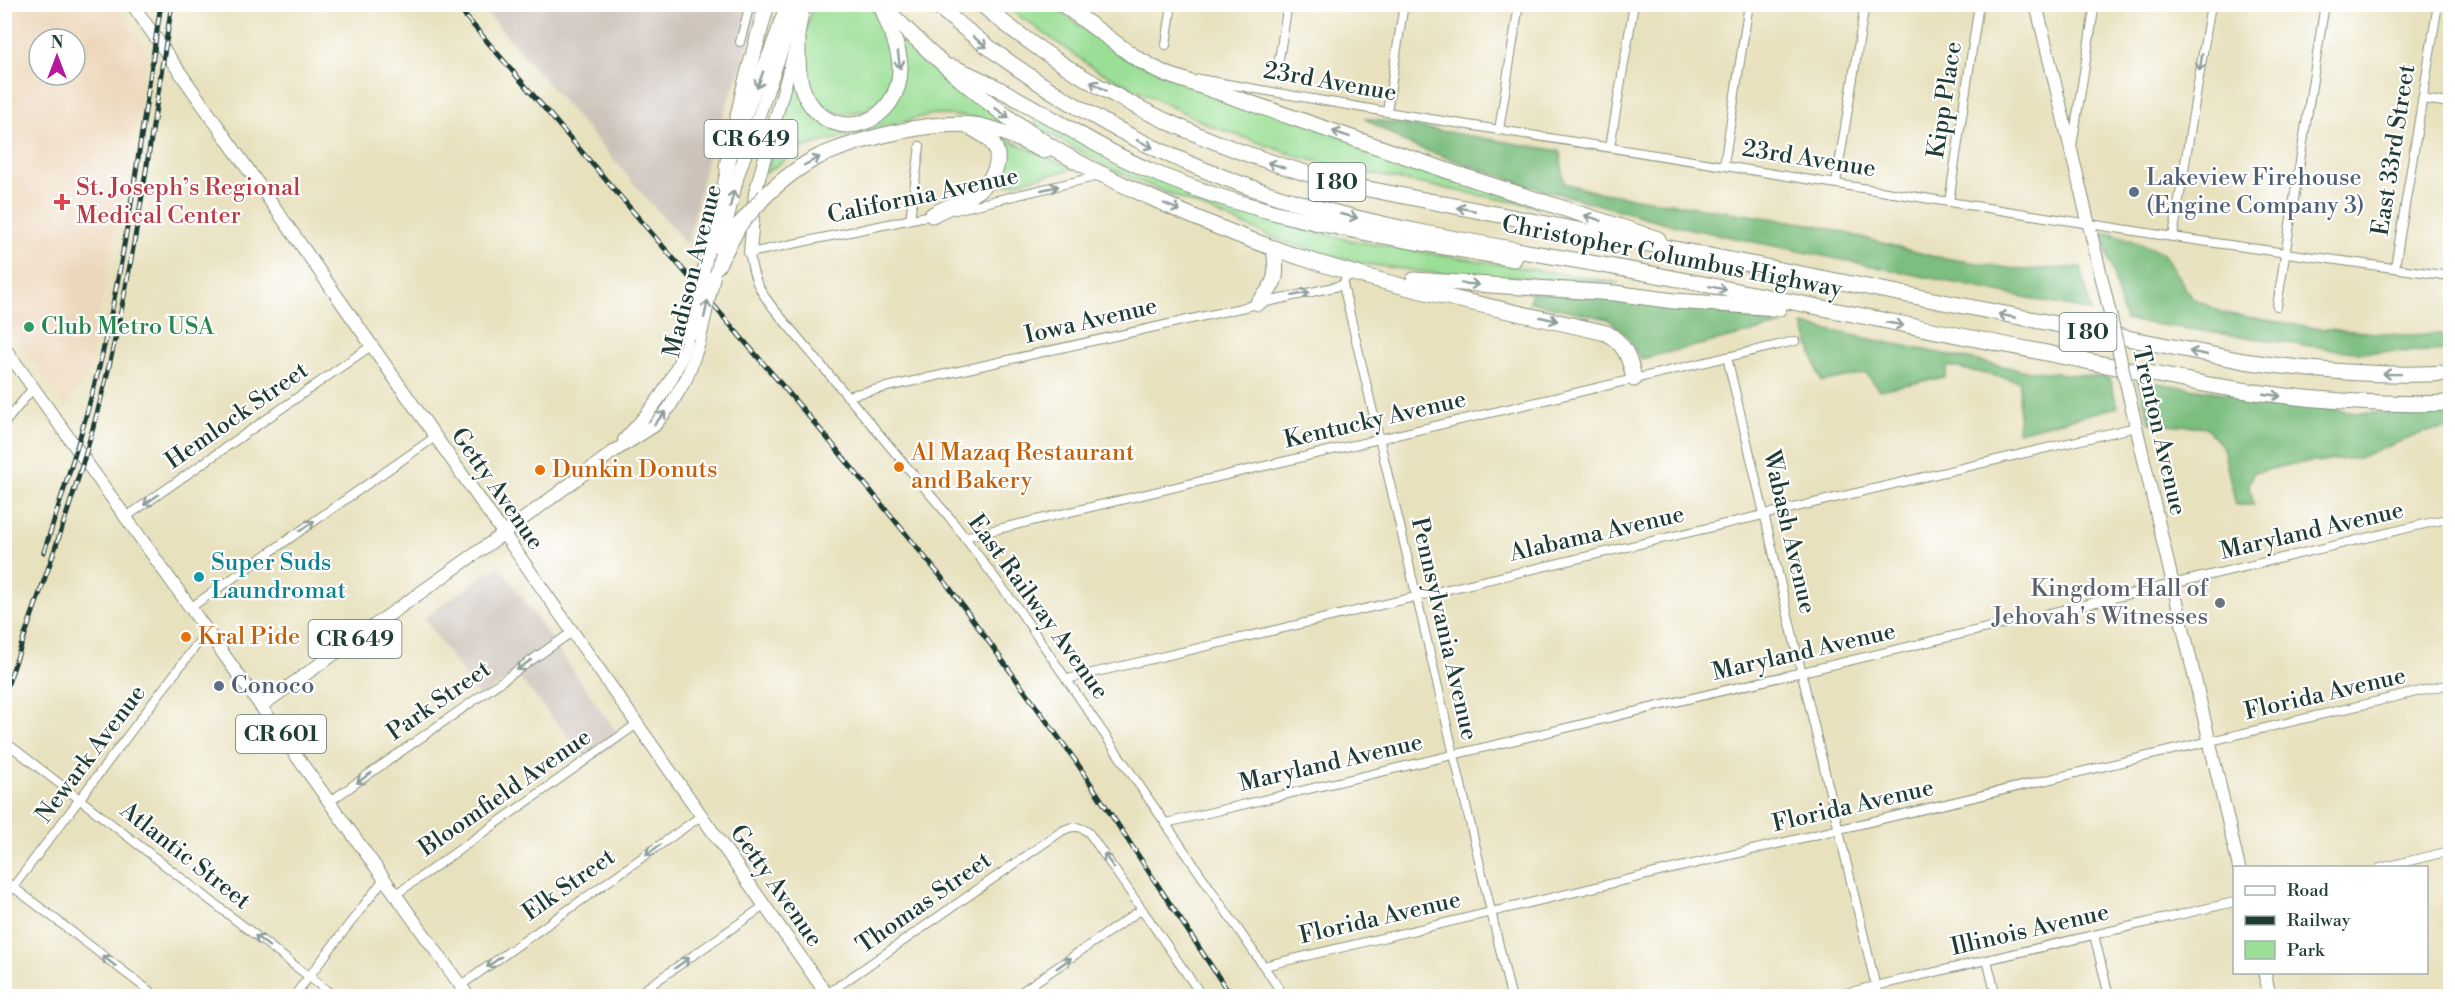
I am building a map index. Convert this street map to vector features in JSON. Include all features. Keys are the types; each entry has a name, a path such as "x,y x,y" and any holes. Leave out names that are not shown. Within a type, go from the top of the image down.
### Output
{"highway":[{"path":"727,166 744,89 767,4"},
{"path":"798,38 798,63 802,87 816,111 828,121 836,123 867,122 886,108 896,93 899,78 898,51 881,4"},
{"path":"881,4 941,62 1006,116 1081,164 1170,207 1345,278 1369,277 1614,293 1674,301 1837,313"},
{"name":"Christopher Columbus Highway","path":"935,4 987,47 1074,106 1166,154 1230,181 1296,202 1365,219 2250,392 2354,403 2451,403"},
{"name":"Christopher Columbus Highway","path":"981,4 1041,49 1100,87 1162,119 1259,159 1353,186 2244,361 2330,372 2451,373"},
{"path":"1062,4 1136,58 1163,73 1460,175 1729,261"},
{"path":"941,62 988,82 1094,143 1151,171 1246,206 1301,221 1614,277 1626,279 1661,276"},
{"path":"715,271 740,224 765,196 792,172 820,156 914,128 957,124 994,129 1081,164"},
{"path":"932,215 985,186 995,171 996,150 988,139 981,133 957,124"},
{"path":"1258,303 1272,290 1276,275 1274,248"},
{"path":"1369,277 1606,333 1620,342 1627,354 1634,379"}],"main road":[{"name":"Getty Avenue","path":"132,4 826,996"},
{"name":"Madison Avenue","path":"261,706 503,534 613,452 654,426 669,408 687,377 708,251 727,166 786,4"},
{"name":"Madison Avenue","path":"694,339 715,271 738,175 798,4"},
{"path":"750,253 755,193 798,38 804,4"},
{"name":"Trenton Avenue","path":"2036,4 2239,866"},
{"name":"CR 601","path":"4,347 468,996"},
{"path":"2264,974 2270,996"}],"street":[{"path":"740,42 750,4"},
{"path":"1166,45 1172,4"},
{"path":"1277,71 1288,4"},
{"path":"1387,112 1404,4"},
{"path":"1499,130 1519,4"},
{"path":"1610,147 1634,4"},
{"path":"1724,165 1749,4"},
{"path":"1836,183 1865,4"},
{"name":"Kipp Place","path":"1949,202 1979,4"},
{"path":"2071,152 2095,4"},
{"path":"2174,237 2211,4"},
{"path":"2277,306 2325,4"},
{"name":"East 33rd Street","path":"2394,267 2438,4"},
{"name":"23rd Avenue","path":"1163,73 1387,112 2088,224 2451,276"},
{"path":"2422,99 2451,104"},
{"path":"910,219 920,146"},
{"name":"California Avenue","path":"750,253 1102,176"},
{"name":"East Railway Avenue","path":"750,253 754,278 759,289 964,537 1019,610 1264,966 1280,995"},
{"name":"Iowa Avenue","path":"848,396 1258,303 1345,278"},
{"name":"Pennsylvania Avenue","path":"1345,278 1416,595 1511,996"},
{"name":"Kentucky Avenue","path":"964,537 1795,341"},
{"name":"Hemlock Street","path":"126,518 371,346"},
{"name":"Wabash Avenue","path":"1727,357 1878,996"},
{"path":"4,424 33,388"},
{"name":"Alabama Avenue","path":"1067,679 2136,427"},
{"path":"190,608 435,437"},
{"name":"Maryland Avenue","path":"1166,823 2451,518"},
{"name":"Newark Avenue","path":"4,899 207,632"},
{"name":"Park Street","path":"329,802 572,632"},
{"name":"Florida Avenue","path":"1264,966 2451,684"},
{"name":"Bloomfield Avenue","path":"395,895 637,724"},
{"name":"Atlantic Street","path":"12,747 334,996"},
{"name":"Elk Street","path":"460,986 701,816"},
{"name":"Thomas Street","path":"826,996 1069,828 1084,828 1142,909"},
{"path":"2384,866 2451,851"},
{"path":"294,996 384,879"},
{"path":"4,880 156,996"},
{"name":"Illinois Avenue","path":"1833,996 2233,902"},
{"path":"634,996 764,906"},
{"path":"1015,996 1142,909 1202,996"},
{"path":"2094,935 2109,996"},
{"path":"1987,960 1996,996"}],"shaded area":[{"name":"St. Joseph’s Regional Medical Center","path":"4,5 116,5 148,55 87,379 63,403 5,323"},
{"path":"480,5 763,5 707,160 687,245"},
{"path":"499,565 622,740 589,761 515,673 480,698 424,618"}],"green space":[{"path":"813,5 869,5 881,22 892,65 885,95 865,111 842,114 820,106 806,87 803,40"},
{"path":"1004,5 1052,5 1124,58 1540,207 1386,177 1303,158 1211,126 1095,69"},
{"path":"901,41 1011,128 974,117 933,114 804,147 766,173 793,76 816,118 849,128 895,103"},
{"path":"1037,116 1231,205 1308,230 1354,241 1619,283 1425,272 1359,263 1282,241 1115,171 1035,126"},
{"path":"1364,118 1560,151 1564,183 1596,192 1816,225 1931,256 2022,270 2081,267 2091,311 1677,226 1523,184 1408,144"},
{"path":"1000,136 1074,169 993,188 1001,170"},
{"path":"2102,233 2112,233 2162,252 2192,298 2223,313 2316,328 2402,335 2450,334 2450,351 2354,352 2125,320"},
{"path":"1531,292 1679,305 1783,325 1641,359 1628,337 1608,319 1530,302"},
{"path":"1803,325 2021,370 2109,378 2118,407 2018,432 2020,381 1948,366 1945,377 1879,390 1866,373 1821,382"},
{"path":"2137,380 2356,413 2450,412 2450,428 2422,433 2358,458 2292,464 2253,473 2249,485 2254,505 2236,505 2223,448 2206,427 2150,423"}],"railway":[{"path":"44,552 90,402 103,351 135,178 161,4"},
{"path":"4,695 63,526 90,440 112,353 145,180 172,4"},
{"path":"455,4 829,440 946,583 1075,760 1231,996"}],"place":[{"name":"Lakeview Firehouse (Engine Company 3)","path":"2134,192"},
{"name":"St. Joseph’s Regional Medical Center","path":"62,202"},
{"name":"Club Metro USA","path":"29,327"},
{"name":"Al Mazaq Restaurant and Bakery","path":"899,467"},
{"name":"Dunkin Donuts","path":"540,470"},
{"name":"Super Suds Laundromat","path":"199,577"},
{"name":"Kingdom Hall of Jehovah's Witnesses","path":"2220,603"},
{"name":"Kral Pide","path":"186,637"},
{"name":"Conoco","path":"219,686"}]}
